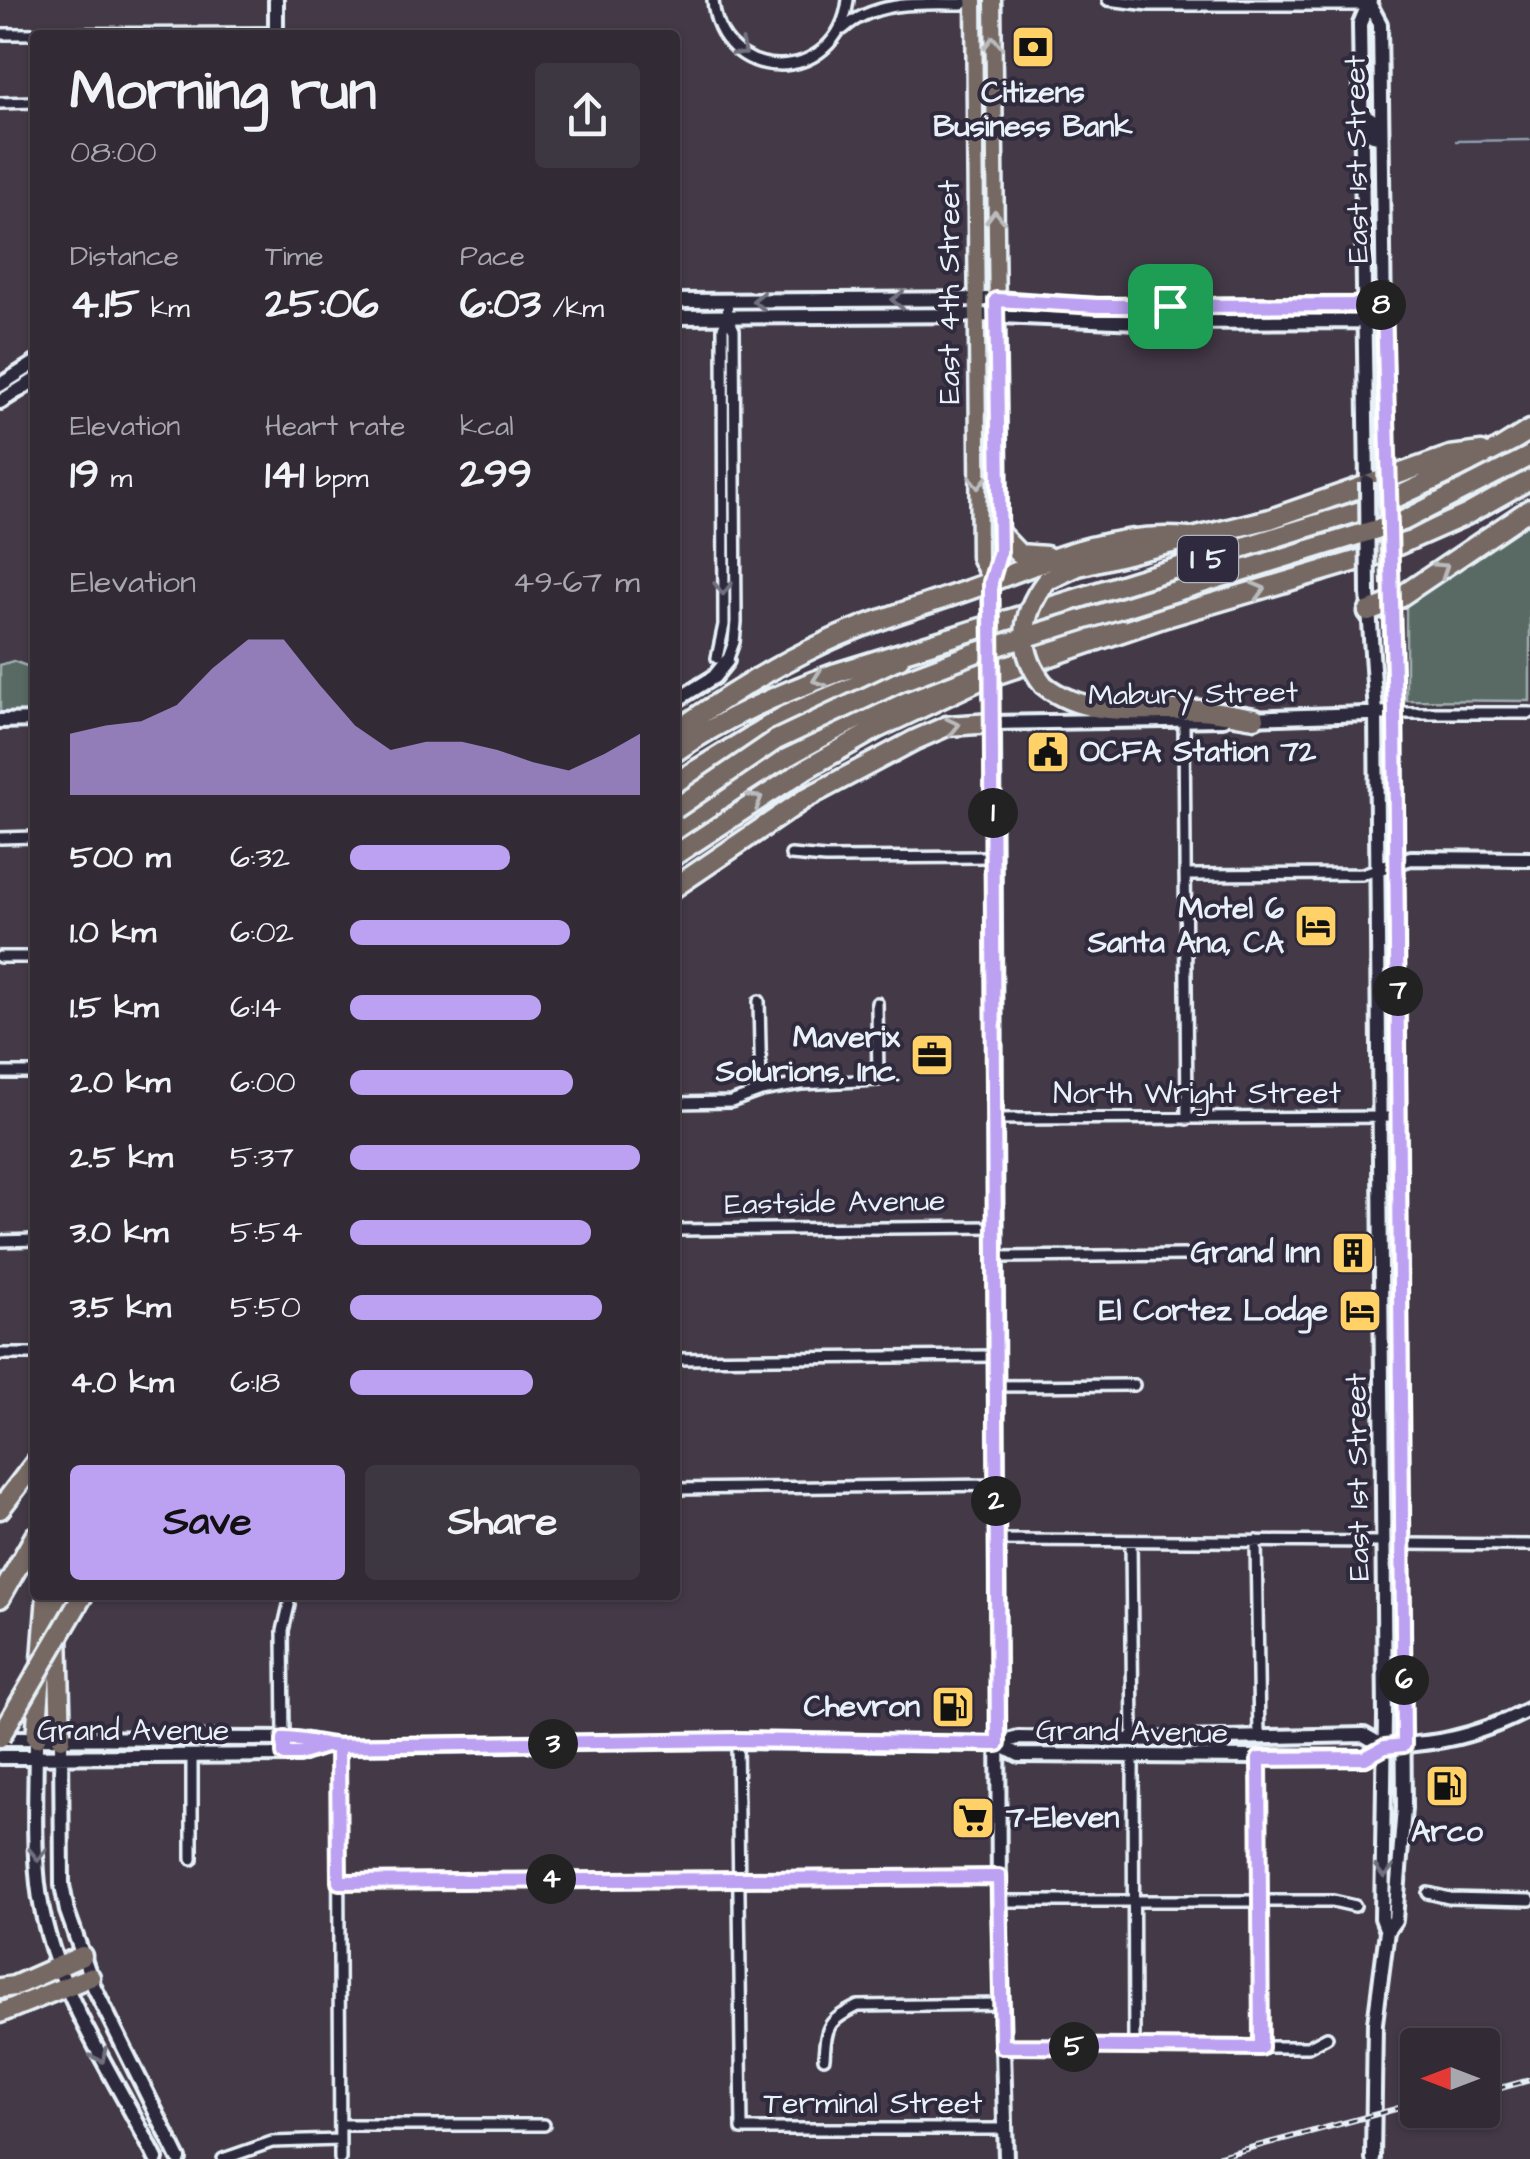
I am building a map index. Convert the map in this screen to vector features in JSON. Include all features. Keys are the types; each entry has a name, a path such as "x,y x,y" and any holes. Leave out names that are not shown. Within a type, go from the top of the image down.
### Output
{"highway":[{"name":"I 5","path":"680,749 772,696 1380,505 1498,450 1530,430"},
{"path":"680,795 772,736 897,675 972,644 1332,537 1466,484 1530,447"},
{"path":"1255,718 1203,710 1093,709 1068,701 1044,685 1035,673 1024,641 1030,606 1046,582 1078,566 1308,508 1450,456 1498,450"},
{"path":"680,805 776,740 900,681 976,653 1403,521 1530,456"},
{"name":"I 5","path":"680,852 792,778 878,728 980,680 1166,617 1385,552 1466,515 1530,479"},
{"path":"1368,603 1390,594 1530,510"},
{"path":"1000,534 1019,554 1052,556 1158,535 1188,538"},
{"path":"680,729 757,678 827,642 991,590 1052,556"},
{"name":"I 5","path":"680,827 800,749 902,697 1031,646 1131,614 1166,617"},
{"name":"I 5","path":"680,780 786,715 874,678 912,650"},
{"path":"680,884 806,798 915,740 947,726 993,723"},
{"path":"0,1509 30,1470"},
{"path":"0,1598 30,1545"},
{"path":"36,1747 47,1600"},
{"path":"61,1600 58,1632 61,1747"},
{"path":"0,1738 80,1600"},
{"path":"0,1988 14,1986 82,1956"},
{"path":"0,2013 90,1977"}],"main road":[{"path":"276,0 276,30"},
{"name":"East 4th Street","path":"972,0 979,556 991,590"},
{"name":"East 4th Street","path":"993,0 1000,551 991,590 1004,2158"},
{"name":"East 1st Street","path":"1370,2 1360,24 1368,603 1376,714 1384,1542 1382,1918 1386,1931 1372,2073 1373,2159"},
{"name":"East 1st Street","path":"1370,2 1380,24 1386,468 1395,714 1399,1117 1404,1745 1400,1882 1395,1920 1386,1931"},
{"path":"1362,113 1371,119 1373,135 1381,137"},
{"path":"680,301 978,307 1384,305"},
{"path":"680,317 978,307"},
{"path":"996,307 1140,322 1384,321"},
{"path":"0,385 30,367"},
{"path":"0,402 30,383"},
{"path":"680,698 722,659"},
{"name":"Mabury Street","path":"993,723 1395,714"},
{"path":"0,721 30,720"},
{"path":"1377,869 1412,858 1530,859"},
{"path":"1382,1460 1390,1529 1402,1544"},
{"name":"Grand Avenue","path":"998,1744 1019,1755 1365,1758 1385,1747 1478,1732 1530,1710"},
{"name":"Grand Avenue","path":"0,1738 36,1747 61,1747 284,1739 331,1746 737,1740 998,1744 1018,1738 1364,1735 1385,1747"},
{"name":"Grand Avenue","path":"61,1747 192,1755 299,1754 331,1746"},
{"path":"36,1747 38,1884 59,1966 110,2075 156,2159"},
{"name":"Grand Avenue","path":"0,1756 36,1747"},
{"path":"61,1747 62,1885 67,1911 90,1977 179,2159"}],"street":[{"path":"714,0 722,32 737,50 757,62 780,66 806,61 824,50 854,19 874,9 962,4 972,0"},
{"path":"837,34 848,0"},
{"path":"1108,0 1150,5 1370,2"},
{"path":"0,34 30,34"},
{"path":"0,102 30,102"},
{"path":"722,659 734,642 736,622 734,330 727,302"},
{"path":"1395,714 1530,713"},
{"path":"1184,720 1187,1119"},
{"path":"0,838 30,838"},
{"path":"791,854 825,858 993,858"},
{"path":"1185,875 1362,874 1377,869"},
{"path":"0,957 30,957"},
{"path":"759,1000 761,1091"},
{"path":"680,1103 731,1102 761,1091 801,1084 878,1080 877,1003"},
{"path":"0,1072 30,1073"},
{"name":"North Wright Street","path":"994,1119 1399,1117"},
{"name":"Eastside Avenue","path":"680,1230 996,1227"},
{"path":"0,1241 30,1240"},
{"path":"996,1257 1184,1254"},
{"path":"0,1354 30,1354"},
{"path":"680,1359 996,1356"},
{"path":"996,1386 1134,1384"},
{"path":"680,1488 996,1485"},
{"path":"997,1540 1384,1542"},
{"path":"1130,1541 1133,1740"},
{"path":"1256,1541 1258,1738"},
{"path":"1402,1544 1530,1545"},
{"path":"284,1754 283,1631 290,1605"},
{"path":"737,1740 739,1877"},
{"path":"331,1746 339,1882 340,2159"},
{"path":"192,1755 192,1859"},
{"path":"1133,1757 1134,2048"},
{"path":"1259,1759 1261,2048"},
{"name":"Terminal Street","path":"739,1877 742,2128 1004,2129"},
{"path":"339,1882 999,1877"},
{"path":"1428,1893 1448,1898 1530,1900"},
{"path":"999,1901 1334,1900 1355,1906"},
{"path":"824,2058 826,2028 837,2016 858,2006 1001,2004"},
{"path":"1002,2046 1308,2047 1327,2037"},
{"path":"340,2125 544,2125"},
{"path":"224,2159 272,2142 340,2140"}],"green space":[{"path":"1530,519 1530,701 1406,700 1406,604"},
{"path":"13,661 30,667 30,713 0,713 0,665"}],"waterway":[{"path":"1456,141 1530,140"}],"railway":[{"path":"1500,2088 1530,2080"},
{"path":"1209,2159 1400,2108"}],"place":[{"name":"Citizens Business Bank","path":"1033,47"},
{"name":"OCFA Station 72","path":"1048,752"},
{"name":"Motel 6 Santa Ana, CA","path":"1316,926"},
{"name":"Maverix Solurions, Inc.","path":"932,1055"},
{"name":"Grand Inn","path":"1353,1253"},
{"name":"El Cortez Lodge","path":"1360,1311"},
{"name":"Chevron","path":"953,1707"},
{"name":"Arco","path":"1447,1786"},
{"name":"7-Eleven","path":"973,1818"}],"route":[{"path":"1170,306 996,300 1000,551 991,582 991,598 998,1744 737,1740 325,1746 284,1754 284,1739 298,1739 325,1746 338,1746 339,1882 999,1877 1002,2046 1261,2048 1259,1759 1365,1758 1385,1747 1404,1745 1395,714 1384,305 1170,306"}]}
